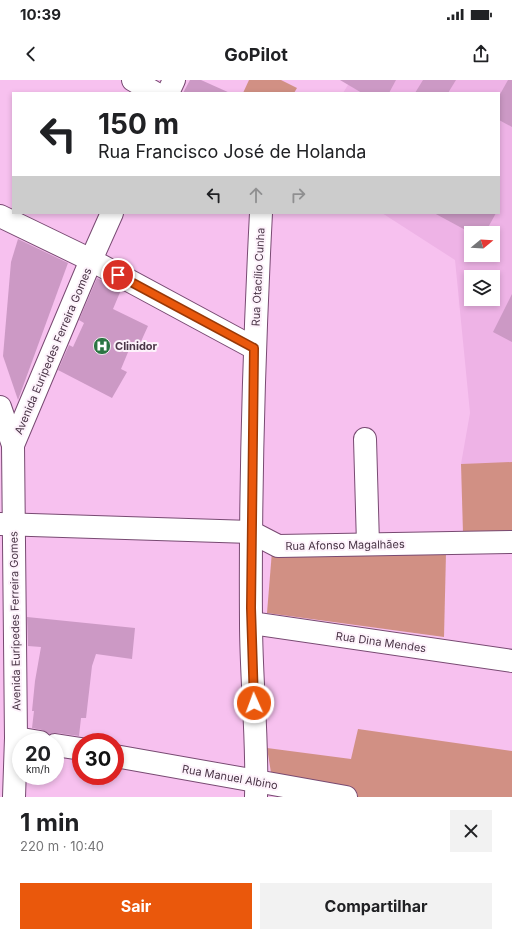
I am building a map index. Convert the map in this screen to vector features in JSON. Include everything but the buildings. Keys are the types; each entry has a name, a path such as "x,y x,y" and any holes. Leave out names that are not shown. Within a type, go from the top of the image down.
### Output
{"street":[{"path":"133,80 153,92"},
{"path":"168,92 174,80"},
{"name":"Avenida Euripedes Ferreira Gomes","path":"13,445 112,214"},
{"name":"Rua Otacílio Cunha","path":"257,789 251,623 251,532 254,348 261,214"},
{"path":"0,216 91,260 254,348"},
{"path":"0,407 13,445"},
{"path":"365,440 368,544"},
{"name":"Avenida Eurípedes Ferreira Gomes","path":"13,445 7,524 16,733"},
{"name":"Rua Afonso Magalhães","path":"7,524 251,532 278,546 512,542"},
{"name":"Rua Dina Mendes","path":"251,623 512,661"},
{"name":"Rua Manuel Albino","path":"124,758 257,789 346,797"},
{"name":"Avenida Eurípedes Ferreira Gomes","path":"10,790 12,773"}],"shaded area":[{"path":"249,80 281,80 297,88 295,92 243,92"},
{"path":"351,80 512,80 512,463 461,464 470,413 455,260 384,214 500,214 500,92 344,92"},
{"path":"512,462 512,533 463,533 461,464"},
{"path":"272,551 446,553 444,637 267,613"},
{"path":"358,729 512,751 512,797 357,797 273,785 267,748 351,759"}],"place":[{"name":"Clinidor","path":"102,346"}],"route":[{"path":"118,275 254,348 251,623 254,703"}]}
